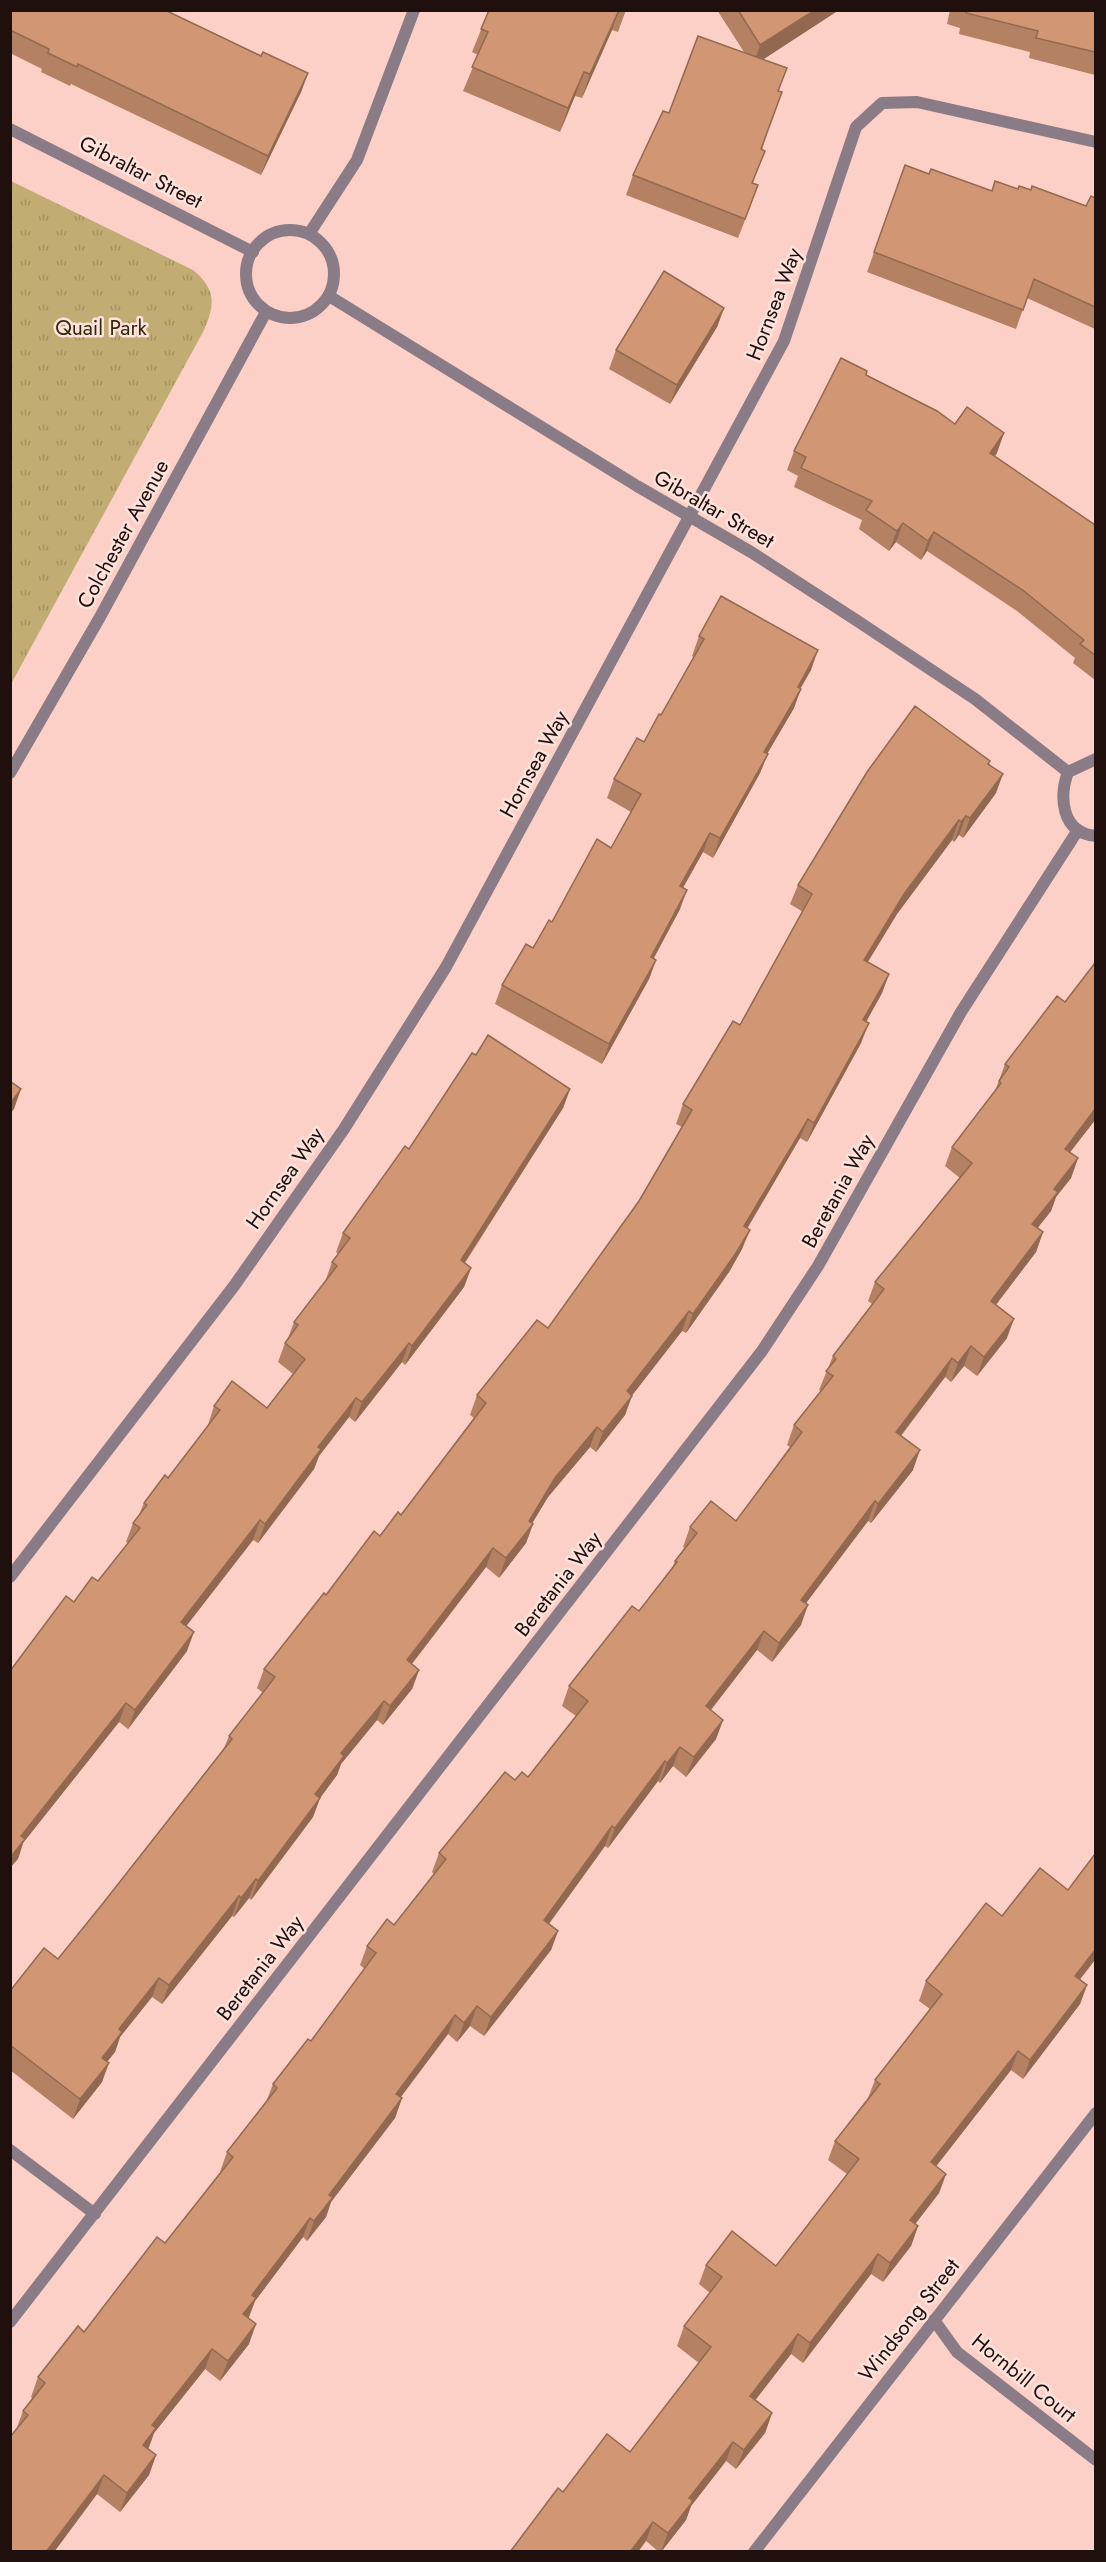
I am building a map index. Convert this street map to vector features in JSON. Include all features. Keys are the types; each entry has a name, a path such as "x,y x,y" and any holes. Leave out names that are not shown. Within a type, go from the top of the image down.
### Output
{"street":[{"path":"309,234 357,160 414,10"},
{"name":"Hornsea Way","path":"10,1576 234,1286 344,1129 446,967 784,341 856,127 882,103 917,102 1095,142"},
{"name":"Gibraltar Street","path":"10,129 253,252"},
{"path":"295,230 309,234 322,242 335,267 334,282 329,296 308,316 294,319 279,318 266,312 255,302 248,289 246,274 253,252 267,237 280,231 295,230"},
{"name":"Gibraltar Street","path":"329,296 779,570 975,699 1068,772"},
{"name":"Colchester Avenue","path":"10,773 100,617 266,312"},
{"path":"1095,759 1068,772 1062,804 1069,821 1078,830 1095,836"},
{"name":"Beretania Way","path":"10,2322 762,1351 818,1266 960,1012 1078,830"},
{"name":"Windsong Street","path":"754,2552 1095,2113"},
{"path":"10,2150 95,2214"},
{"name":"Hornbill Court","path":"934,2320 957,2352 1095,2460"}],"green space":[{"name":"Quail Park","path":"11,181 193,270 206,284 212,298 210,314 203,332 11,684"}],"building":[{"path":"10,10 165,10 261,56 263,52 308,73 268,156 78,64 77,67 48,53 49,49 10,30"},
{"path":"489,10 619,10 590,74 584,72 568,108 472,67 488,32 481,29"},
{"path":"738,10 815,10 760,45"},
{"path":"967,10 1095,10 1095,52 1036,38 1038,31 966,13"},
{"path":"698,36 787,68 778,91 782,92 761,149 765,151 752,183 758,185 745,219 633,175 663,111 669,113"},
{"path":"905,165 929,174 931,169 992,191 995,181 1018,189 1019,186 1031,190 1032,186 1086,206 1091,196 1095,198 1095,307 1034,279 1023,310 874,252"},
{"path":"664,271 724,308 677,385 616,350"},
{"path":"841,358 867,371 866,375 937,411 955,424 967,407 1004,433 990,453 1095,525 1095,655 1080,644 1084,640 1024,591 934,532 928,541 903,523 897,531 866,510 872,501 801,468 806,457 794,451"},
{"path":"721,596 818,650 798,687 801,689 764,752 768,754 720,838 710,833 680,886 687,890 651,957 656,960 609,1044 502,985 526,944 533,948 549,920 552,922 597,839 611,848 641,794 614,779 637,738 644,742 659,714 661,715 704,639 699,636"},
{"path":"915,706 990,761 988,764 1003,774 970,818 966,816 961,822 959,820 904,894 864,960 889,974 863,1020 869,1023 814,1123 808,1119 744,1226 750,1230 693,1314 689,1311 627,1391 632,1396 603,1432 597,1427 555,1478 529,1521 533,1524 506,1558 493,1548 407,1660 419,1670 390,1706 384,1701 341,1753 344,1756 315,1794 320,1798 258,1881 256,1879 241,1898 239,1896 169,1985 159,1978 119,2029 122,2032 102,2058 109,2063 80,2099 10,2045 10,1991 44,1948 58,1959 104,1902 232,1739 229,1736 275,1677 264,1669 324,1593 326,1595 374,1531 380,1536 398,1512 401,1515 486,1403 477,1395 537,1320 548,1328 639,1201 692,1110 683,1104 733,1021 740,1025 812,894 798,885 867,772"},
{"path":"1095,963 1095,1109 1065,1149 1078,1158 1054,1189 1058,1192 1032,1224 1043,1232 991,1301 1014,1319 984,1357 971,1346 958,1363 952,1358 896,1432 920,1450 878,1504 875,1501 801,1600 808,1605 779,1643 764,1631 706,1706 723,1720 694,1757 680,1747 667,1763 665,1761 615,1828 612,1826 544,1920 558,1931 491,2017 477,2006 464,2023 455,2015 396,2094 402,2098 329,2195 333,2197 314,2221 310,2218 252,2295 256,2298 243,2314 256,2324 228,2361 212,2349 152,2425 156,2428 143,2445 156,2455 127,2493 104,2475 46,2552 10,2552 10,2437 28,2415 23,2411 45,2383 38,2377 78,2326 84,2332 157,2237 165,2243 233,2157 227,2152 277,2088 273,2084 308,2039 311,2041 376,1953 367,1946 387,1919 394,1925 446,1859 439,1853 505,1772 515,1780 522,1772 528,1777 588,1701 569,1686 632,1606 639,1611 677,1562 675,1561 697,1533 690,1527 711,1501 736,1521 802,1432 794,1425 833,1376 826,1371 836,1359 833,1356 884,1289 875,1282 972,1163 952,1147 1001,1083 999,1081 1009,1067 1005,1064 1057,996 1065,1002"},
{"path":"488,1035 570,1089 461,1260 471,1268 412,1346 409,1343 362,1402 356,1398 318,1447 321,1449 265,1524 260,1520 181,1622 194,1632 135,1710 126,1703 21,1836 25,1839 10,1858 10,1671 66,1596 74,1602 92,1577 98,1581 140,1528 133,1523 147,1505 144,1503 165,1475 168,1478 220,1410 214,1406 232,1381 267,1408 305,1359 285,1343 298,1325 294,1322 337,1266 332,1262 350,1238 343,1233 405,1146 409,1149 472,1053 476,1055"},
{"path":"10,1081 21,1089 10,1104"},
{"path":"1095,1854 1095,1950 1075,1976 1087,1985 1030,2060 1018,2051 931,2162 946,2174 910,2220 918,2226 890,2263 878,2254 810,2343 798,2334 750,2396 772,2413 744,2450 733,2442 689,2498 693,2501 668,2533 653,2522 630,2552 510,2552 558,2488 563,2492 607,2434 630,2452 711,2347 684,2326 722,2277 706,2265 732,2231 776,2266 859,2159 835,2141 880,2084 875,2080 942,1994 926,1981 986,1903 1002,1916 1040,1868 1068,1890"}]}
